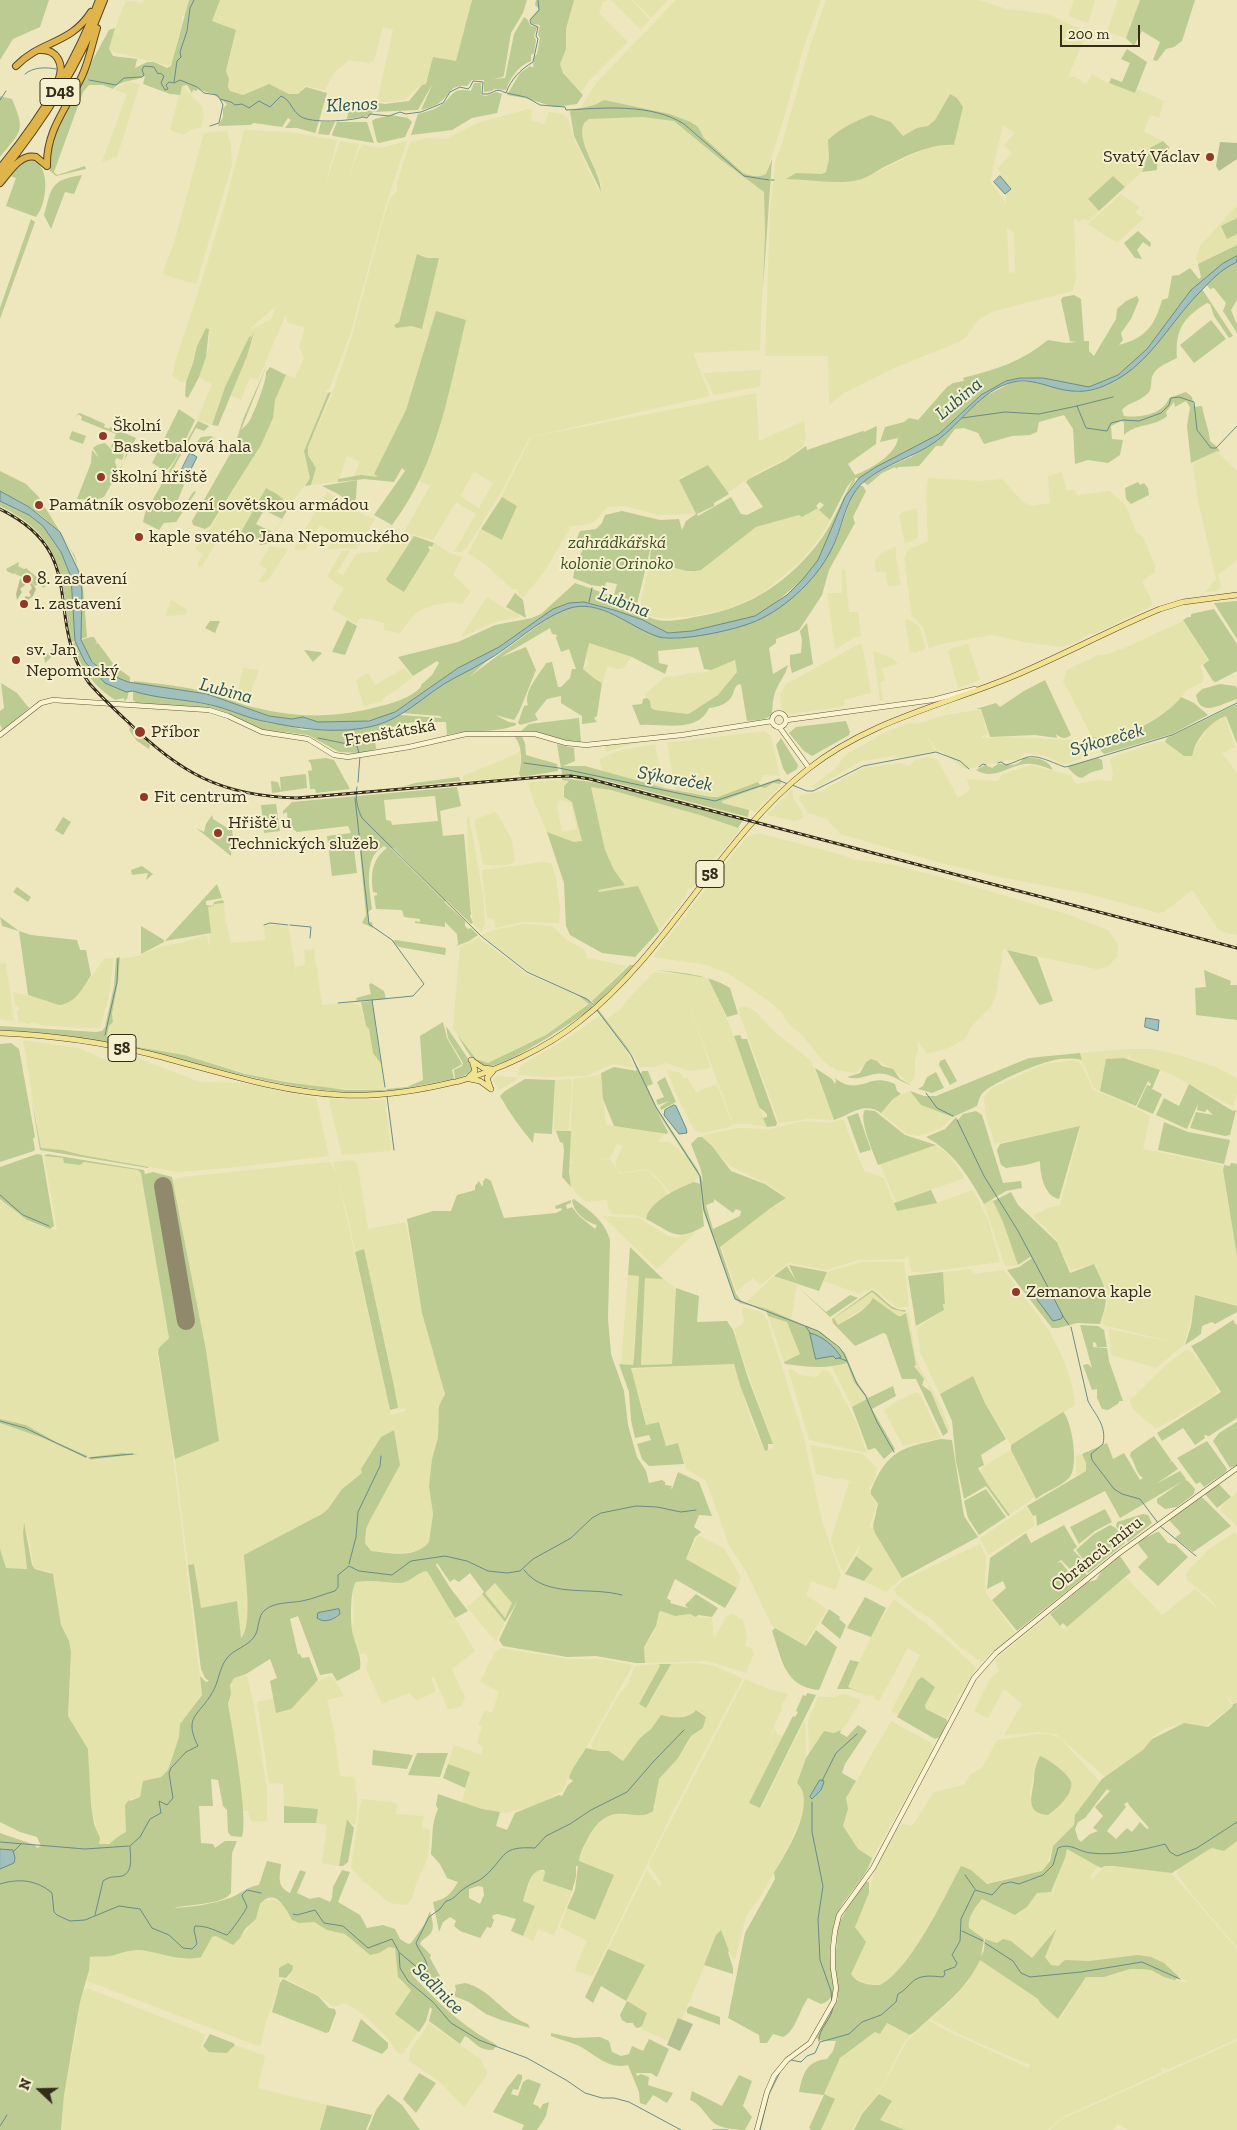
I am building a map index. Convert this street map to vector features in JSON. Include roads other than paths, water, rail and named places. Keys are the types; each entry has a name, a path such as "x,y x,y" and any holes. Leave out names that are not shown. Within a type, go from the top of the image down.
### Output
{"highway":[{"name":"D48","path":"16,66 34,51 63,40 74,32 87,19 98,0"},
{"name":"D48","path":"0,168 44,108 72,60 98,0"},
{"name":"D48","path":"0,176 37,128 60,93 87,41 105,0"},
{"name":"D48","path":"0,184 26,156 36,156 47,166 49,140 84,71 105,0"},
{"name":"D48","path":"34,51 45,50 53,53 58,58 61,66 59,79 44,108"}],"main road":[{"name":"58","path":"0,1033 26,1034 109,1046 269,1084 326,1094 386,1095 467,1079 495,1069 556,1037 592,1011 644,958 744,831 769,803 809,768 851,740 889,721 993,683 1160,609 1183,602 1237,595"},
{"path":"787,720 932,700 993,683"},
{"name":"Frenštátská","path":"0,735 45,702 53,700 209,710 228,716 257,730 308,740 337,756 360,756 461,735 535,734 566,743 586,745 682,735 772,721"},
{"path":"787,720 780,713 774,715 772,721 775,726 780,728 809,768"},
{"path":"780,728 785,725 787,720"},
{"path":"467,1079 475,1071 471,1060 484,1068 495,1069"},
{"path":"467,1079 480,1081 491,1089 487,1078 495,1069"},
{"name":"Obránců míru","path":"757,2130 767,2092 774,2076 787,2060 810,2043 834,2002 836,1988 833,1952 834,1931 839,1916 873,1868 968,1686 980,1669 1118,1554 1237,1468"}],"water":[{"path":"1000,176 1011,189 1005,194 994,182"},
{"path":"1237,256 1237,262 1211,281 1188,305 1152,350 1121,377 1104,386 1088,391 1071,391 1028,381 1018,381 1001,386 981,399 935,442 866,480 854,493 846,509 834,544 820,568 812,579 791,599 768,615 756,621 722,631 694,637 668,638 648,633 603,610 579,606 567,609 535,626 495,656 444,684 395,718 363,728 322,730 281,725 253,719 211,705 152,696 133,691 126,692 105,683 85,662 75,641 71,577 61,552 43,526 29,515 0,501 0,491 29,507 60,532 79,572 82,591 81,640 92,662 106,673 128,682 207,694 269,716 292,719 303,717 318,722 369,721 395,712 458,668 499,647 553,609 569,603 584,602 614,610 643,620 668,633 692,631 755,616 787,595 818,560 845,497 859,478 939,434 981,395 1006,381 1020,378 1043,378 1089,387 1118,375 1147,349 1191,290 1222,264"},
{"path":"190,453 197,457 188,475 181,471"},
{"path":"1146,1018 1159,1020 1158,1031 1145,1027"},
{"path":"674,1105 687,1133 679,1134 664,1115 665,1110"},
{"path":"1045,1288 1050,1291 1063,1316 1061,1319 1053,1321 1036,1298 1036,1295"},
{"path":"810,1333 828,1342 841,1357 836,1359 833,1356 816,1359"},
{"path":"339,1609 340,1614 332,1619 323,1621 317,1618 318,1613"},
{"path":"820,1780 824,1782 821,1790 812,1799 810,1797"},
{"path":"0,1849 13,1850 15,1858 14,1863 0,1869"}],"waterway":[{"path":"174,82 177,61 181,57 180,52 187,31 190,8 194,0"},
{"name":"Klenos","path":"89,80 116,85 124,78 142,77 144,75 142,70 144,66 154,67 158,74 160,73 164,76 161,83 165,90 168,89 166,85 169,82 174,83 180,80 197,87 204,93 217,95 220,99 235,105 242,104 249,108 259,101 270,107 281,96 305,119 340,121 367,118 370,114 389,116 400,112 406,114 421,112 443,103 450,92 460,87 468,89 473,81 483,82 482,94 498,90 506,93 516,75 533,62 538,39 536,36 538,27 531,24 530,20 539,10 538,0"},
{"name":"Klenos","path":"25,74 40,68 56,69"},
{"name":"Klenos","path":"0,100 6,91"},
{"path":"507,93 525,97"},
{"path":"526,97 540,105 565,107 566,110 626,108 671,117 684,124 744,176 769,180"},
{"path":"210,126 219,123 223,105 220,99"},
{"path":"1077,406 1113,397"},
{"name":"Lubina","path":"962,418 1005,412 1039,414 1077,406 1086,428 1107,431 1111,423 1123,420 1139,421 1161,413 1169,405 1171,398 1179,397 1194,402 1197,430 1211,448 1216,448 1237,426"},
{"name":"Lubina","path":"589,602 592,588"},
{"name":"Sýkoreček","path":"998,763 1001,762 1006,765 1025,758 1034,757 1065,767 1070,766 1172,735 1237,703"},
{"path":"318,738 357,746 359,753"},
{"name":"Sýkoreček","path":"792,785 807,791 813,791 863,766 936,752 960,761 969,769"},
{"path":"358,782 360,756"},
{"name":"Sýkoreček","path":"524,763 559,768 715,801 778,780 788,784"},
{"name":"Sýkoreček","path":"979,767 983,764 986,765"},
{"path":"357,787 357,802 362,818 481,936 527,972 587,999 595,1006"},
{"path":"355,798 369,924 392,940 424,984 413,996 372,1000 385,1087"},
{"path":"264,925 270,923 288,925"},
{"path":"290,925 311,927 310,938"},
{"path":"105,1035 117,982 118,959"},
{"path":"338,1003 372,1000"},
{"path":"597,1010 631,1055 656,1107 700,1176 704,1210 735,1299 818,1331 839,1347 857,1384 866,1396"},
{"path":"926,1093 937,1108 953,1116"},
{"path":"387,1096 394,1150"},
{"path":"957,1120 984,1176 1018,1231 1049,1289"},
{"path":"0,1195 23,1215 49,1226"},
{"path":"1062,1315 1069,1325"},
{"path":"806,1327 811,1334"},
{"path":"1071,1327 1088,1401 1100,1421 1104,1437 1103,1444 1091,1454 1092,1460 1114,1489 1122,1494 1140,1499 1158,1523"},
{"path":"839,1358 847,1361"},
{"path":"866,1397 877,1422 894,1452"},
{"path":"0,1421 25,1428 86,1457"},
{"path":"89,1458 133,1454"},
{"path":"349,1564 356,1537 358,1512 380,1466 381,1456"},
{"path":"95,1915 103,1881 126,1874 130,1867 130,1846 140,1837 150,1819 161,1813 159,1801 167,1805 173,1798 169,1773 171,1768 186,1752 198,1746 192,1722 214,1689 224,1662 230,1655 254,1637 262,1613 269,1607 306,1600 335,1591 338,1587 338,1575 349,1566 359,1571 392,1575 411,1561 445,1556 467,1561 488,1571 507,1573 520,1571 533,1559 571,1538 592,1518 601,1513 636,1506 657,1507 681,1512 696,1510"},
{"path":"1160,1526 1196,1556"},
{"path":"524,1570 533,1579 544,1585 569,1590 622,1595"},
{"path":"400,1953 426,1975 426,1962 416,1943 429,1917 440,1909 446,1901 467,1886 483,1878 505,1854 516,1849 535,1848 546,1836 627,1792 684,1730"},
{"path":"822,1781 836,1753 857,1734"},
{"path":"812,1802 812,1832 823,1886 818,1919 820,1960 831,1991 832,2003"},
{"path":"791,2060 801,2062 807,2056 815,2053 820,2042 849,2034 862,2022 881,2015 896,2002 898,1994 914,1980 926,1976 943,1977 944,1971 955,1967 957,1963 952,1955 960,1941 961,1919 975,1890 992,1895 1002,1884 1011,1882 1019,1884 1043,1875 1053,1865 1058,1848 1062,1846 1091,1853 1109,1854 1165,1844 1170,1852 1177,1856 1197,1848 1237,1822"},
{"path":"0,1842 85,1849 129,1846"},
{"path":"13,1852 21,1844"},
{"path":"965,1875 975,1889"},
{"name":"Sedlnice","path":"0,1884 28,1881 40,1885 52,1893 54,1912 70,1921 85,1920 119,1906 140,1909 152,1928 169,1935 183,1948 192,1949 197,1944 195,1926 208,1928 227,1935 247,1907 242,1895 247,1890 261,1893"},
{"name":"Sedlnice","path":"293,1914 297,1915 315,1910 324,1923 343,1926 368,1948 392,1939 399,1952 400,1968 408,1981 433,2002 451,2023 479,2040 527,2058 585,2093 629,2102 681,2130"},
{"path":"962,1931 983,1941"},
{"path":"985,1943 1013,1961 1021,1973 1030,1977 1081,1972 1142,1962 1180,1979"},
{"path":"819,2041 821,2032 833,2007"},
{"path":"760,2130 769,2094 781,2070"},
{"path":"0,2126 7,2115"},
{"name":"Sedlnice","path":"713,2130 728,2130"}],"railway":[{"path":"0,509 28,527 46,546 56,567 68,635 75,659 89,683 117,712 165,755 203,778 224,786 270,796 297,798 542,777 571,776 590,779 1237,948"}],"place":[{"name":"Svatý Václav","path":"1210,157"},
{"name":"Školní Basketbalová hala","path":"103,436"},
{"name":"školní hřiště","path":"101,477"},
{"name":"Památník osvobození sovětskou armádou","path":"39,505"},
{"name":"kaple svatého Jana Nepomuckého","path":"139,537"},
{"name":"8. zastavení","path":"27,579"},
{"name":"1. zastavení","path":"24,604"},
{"name":"sv. Jan Nepomucký","path":"16,660"},
{"name":"Příbor","path":"140,732"},
{"name":"Fit centrum","path":"144,797"},
{"name":"Hřiště u Technických služeb","path":"218,833"},
{"name":"Zemanova kaple","path":"1016,1292"}],"park label":[{"name":"zahrádkářská kolonie Orinoko","path":"617,553"}]}
